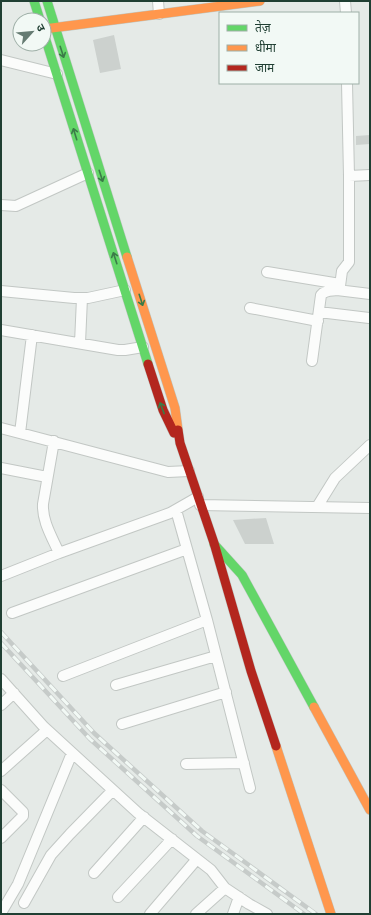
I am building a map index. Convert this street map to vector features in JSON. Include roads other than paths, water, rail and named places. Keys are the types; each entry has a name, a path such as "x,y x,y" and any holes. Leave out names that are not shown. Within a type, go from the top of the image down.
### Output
{"main road":[{"path":"34,1 37,12"},
{"path":"47,1 175,408 180,443"},
{"path":"52,28 260,1"},
{"path":"49,52 163,410 180,443 214,543 251,671 331,914"},
{"path":"214,543 242,575 370,810"}],"street":[{"path":"158,1 159,14"},
{"path":"345,1 346,12"},
{"path":"1,60 56,74"},
{"path":"338,287 342,271 349,262 347,84"},
{"path":"1,205 16,206 88,174"},
{"path":"349,176 370,175"},
{"path":"267,272 370,294"},
{"path":"312,361 321,294 338,287"},
{"path":"1,291 82,298 125,290"},
{"path":"80,343 82,298"},
{"path":"250,308 318,316 369,318"},
{"path":"1,330 125,350 143,347"},
{"path":"20,432 32,335"},
{"path":"1,428 168,472 190,471"},
{"path":"54,441 42,504 42,512 59,553"},
{"path":"317,507 335,478 370,445"},
{"path":"1,468 47,477"},
{"path":"1,576 199,501 370,508"},
{"path":"176,510 207,620 250,788"},
{"path":"12,612 187,549"},
{"path":"63,676 207,620"},
{"path":"116,685 216,656"},
{"path":"1,678 47,730 113,790 214,873 223,885 239,897 267,914"},
{"path":"122,724 226,692"},
{"path":"1,705 14,693"},
{"path":"1,771 47,730"},
{"path":"1,913 18,884 72,753"},
{"path":"186,764 244,763"},
{"path":"1,790 23,812 23,816 1,838"},
{"path":"24,904 51,854 113,790"},
{"path":"94,873 144,817"},
{"path":"118,898 172,839"},
{"path":"150,914 197,859"},
{"path":"196,914 223,885"},
{"path":"233,914 239,897"}],"railway":[{"path":"1,632 94,733 202,831 316,914"},
{"path":"1,643 90,739 197,836 304,914"}]}
